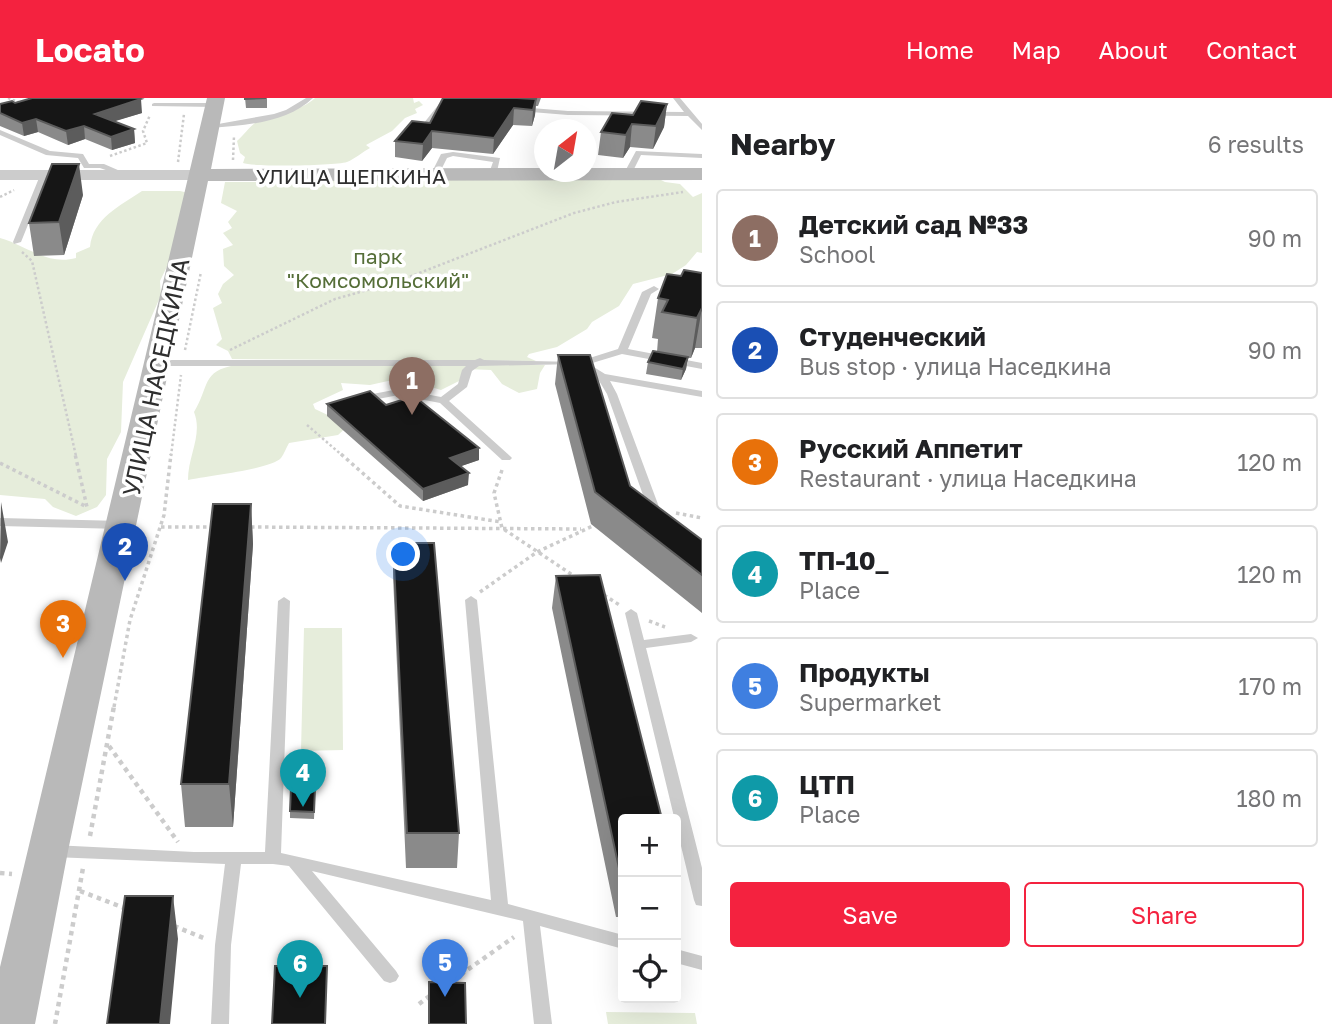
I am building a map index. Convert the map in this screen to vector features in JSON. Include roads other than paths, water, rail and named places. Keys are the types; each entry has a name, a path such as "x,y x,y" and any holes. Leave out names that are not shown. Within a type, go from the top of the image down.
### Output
{"main road":[{"name":"УЛИЦА НАСЕДКИНА","path":"11,1024 47,851 122,525 171,363 215,102"},
{"name":"УЛИЦА ЩЕПКИНА","path":"203,173 627,175 695,182"}],"street":[{"name":"УЛИЦА ЩЕПКИНА","path":"5,181 44,175 203,173"}],"lane":[{"path":"211,126 283,114 300,107 310,98"},
{"path":"676,98 702,128"},
{"path":"154,105 215,102"},
{"path":"420,133 441,105 461,105"},
{"path":"515,109 629,117 690,114"},
{"path":"0,132 49,153 80,156 87,166 101,166 123,174"},
{"path":"627,175 639,153 702,156"},
{"path":"18,242 44,175"},
{"path":"622,351 647,292 654,289"},
{"path":"171,363 581,363 622,351 702,366"},
{"path":"443,401 463,385 467,370 480,361"},
{"path":"581,363 602,377 702,394"},
{"path":"602,377 612,394 654,509 673,523"},
{"path":"349,401 399,392 443,401 506,458"},
{"path":"0,522 122,525"},
{"path":"471,600 500,908"},
{"path":"273,858 285,601"},
{"path":"631,613 702,901"},
{"path":"639,645 691,638"},
{"path":"47,851 194,858 273,858 294,861 500,908 532,920 618,941"},
{"path":"220,1024 223,945 234,859"},
{"path":"294,861 390,976"},
{"path":"532,920 543,1024"},
{"path":"681,957 702,963"}],"place":[{"name":"Детский сад №33","path":"412,415"},
{"name":"Студенческий","path":"125,581"},
{"name":"Русский Аппетит","path":"63,658"},
{"name":"ТП-10_","path":"303,807"},
{"name":"Продукты","path":"445,997"},
{"name":"ЦТП","path":"300,998"}],"park label":[{"name":"парк \"Комсомольский\"","path":"378,268"}]}
